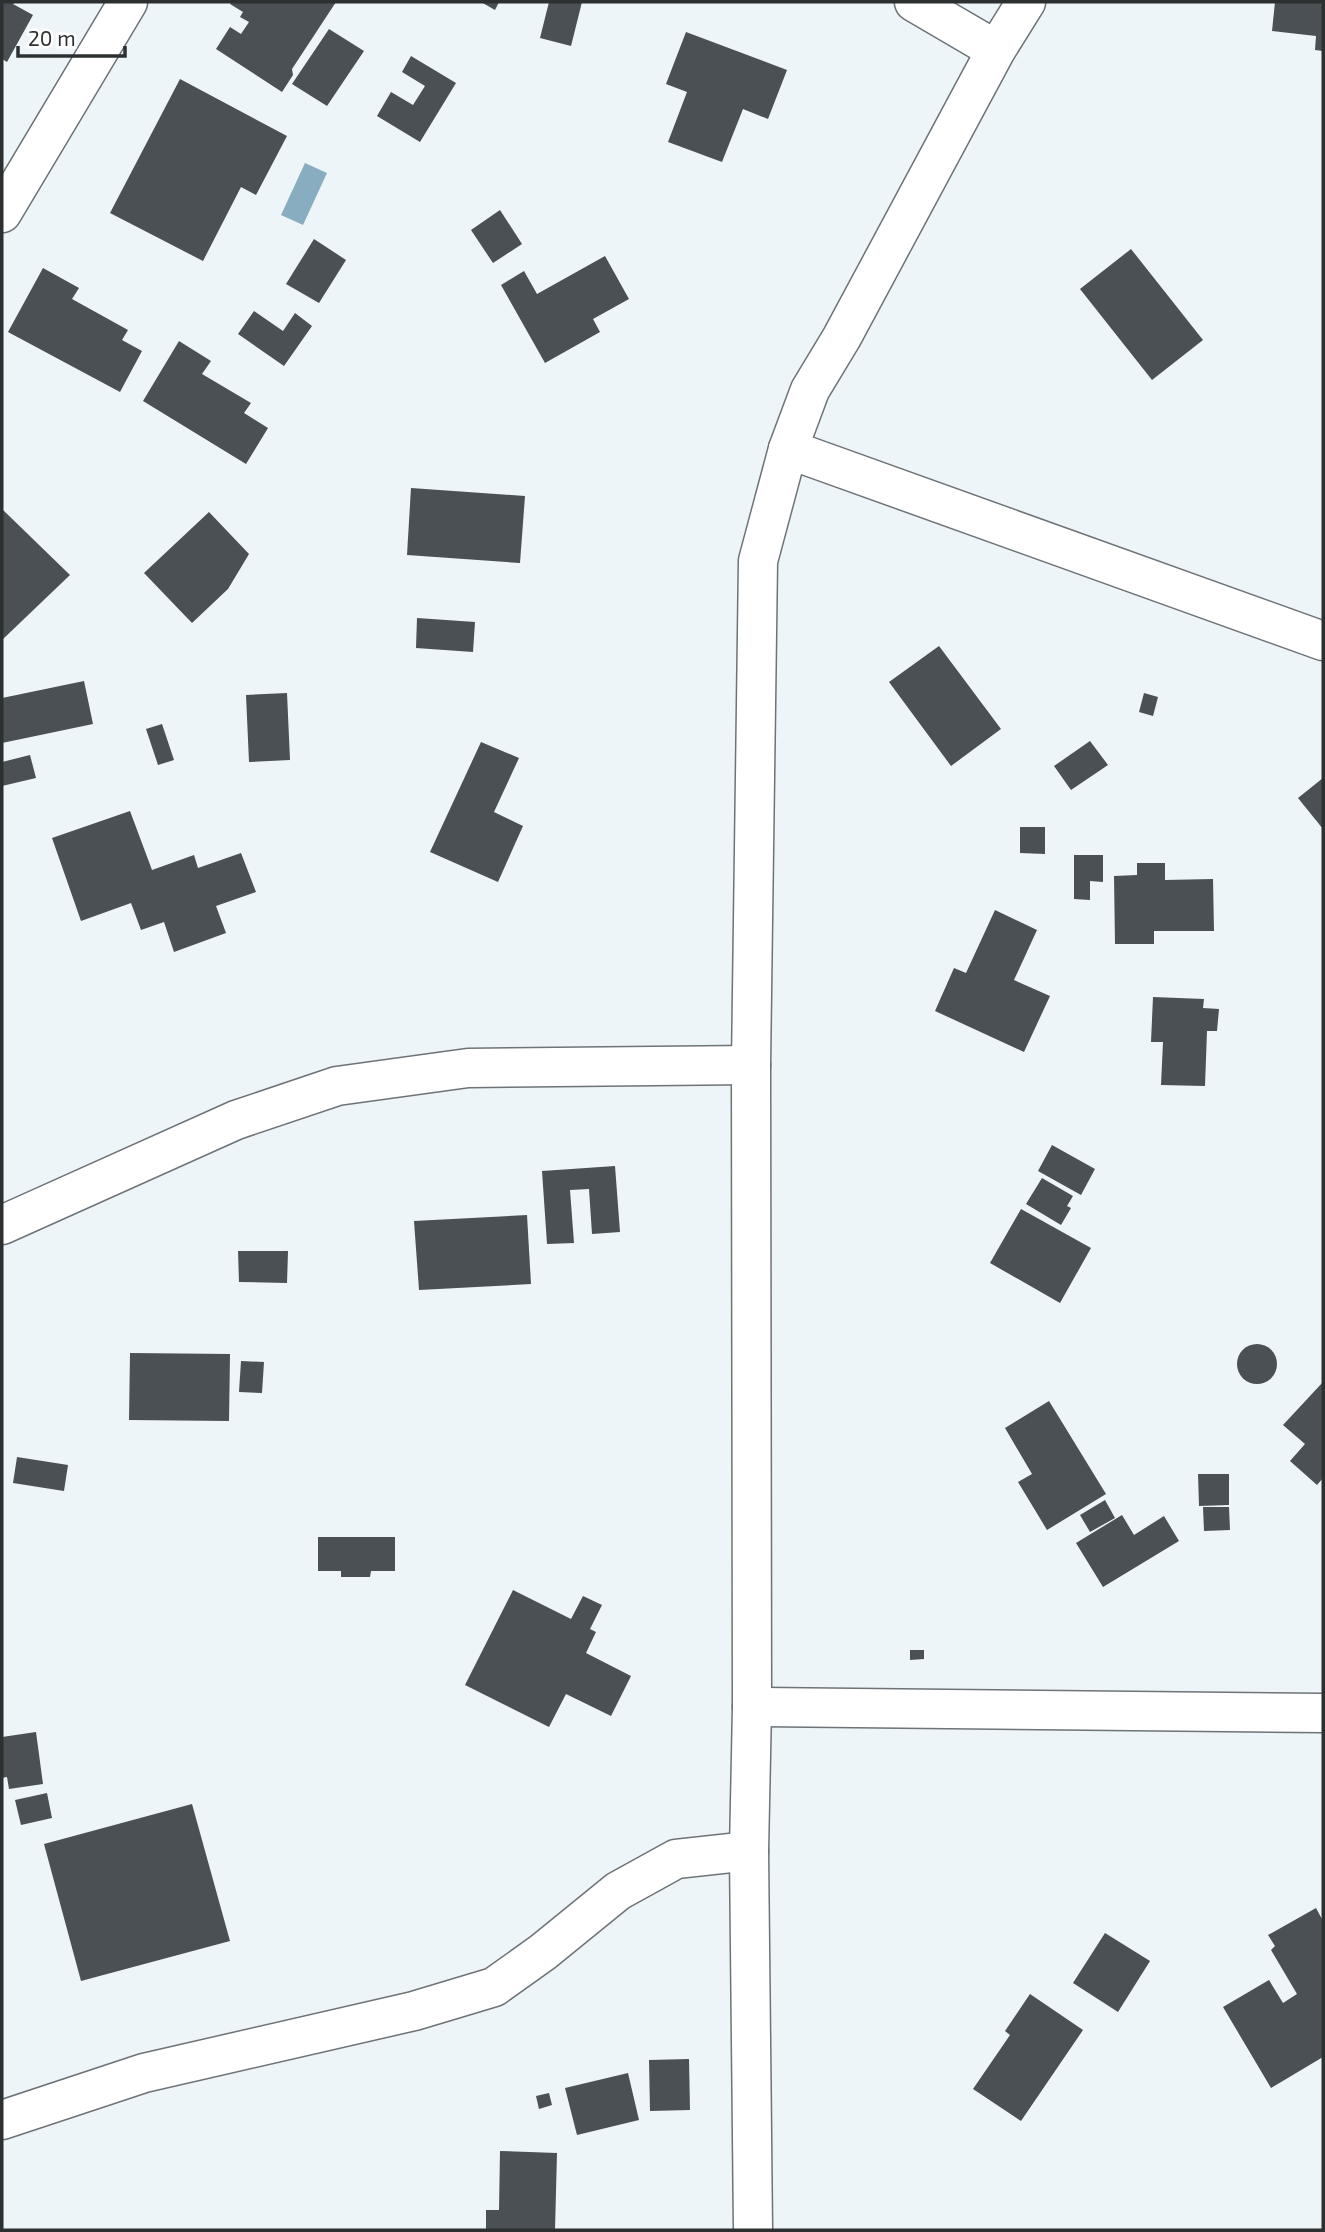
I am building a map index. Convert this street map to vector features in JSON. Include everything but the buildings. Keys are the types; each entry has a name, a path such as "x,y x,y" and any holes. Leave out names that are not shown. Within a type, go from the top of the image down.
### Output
{"street":[{"path":"2,213 128,2"},
{"path":"914,2 996,50"},
{"path":"752,2230 749,1851 752,1707 751,1065 758,561 788,449 810,390 842,337 996,50 1026,2"},
{"path":"788,449 1323,641"},
{"path":"2,1225 236,1120 337,1086 468,1068 751,1065"},
{"path":"752,1707 1323,1713"},
{"path":"2,2120 144,2073 414,2011 494,1987 543,1952 618,1891 676,1859 749,1851"}],"water":[{"path":"305,163 327,173 303,225 281,215"}]}
